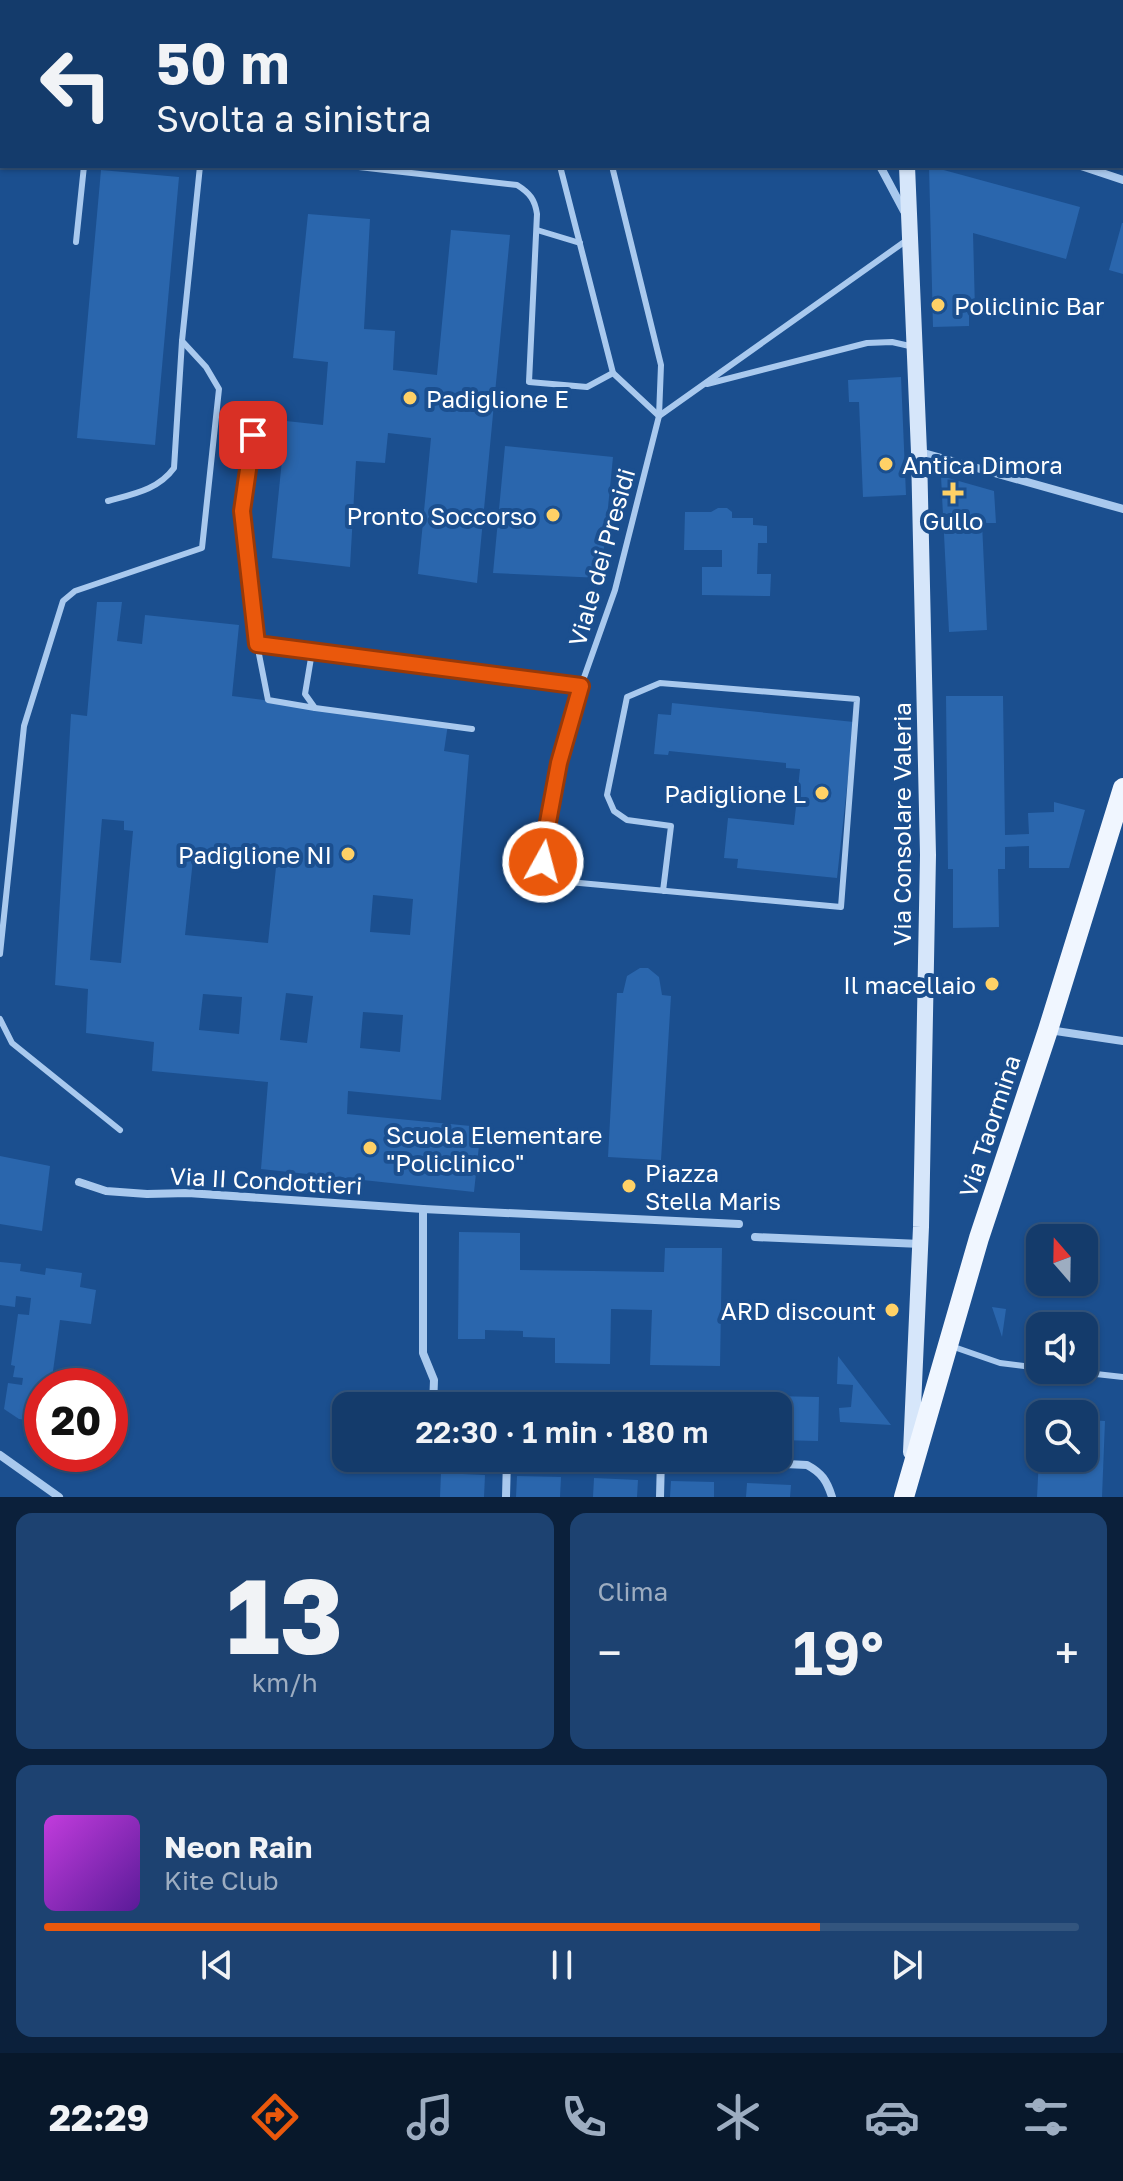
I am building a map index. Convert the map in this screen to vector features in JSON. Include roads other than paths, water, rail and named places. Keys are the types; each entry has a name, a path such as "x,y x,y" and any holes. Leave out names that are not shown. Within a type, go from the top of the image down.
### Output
{"main road":[{"name":"Via Consolare Valeria","path":"907,168 919,452 928,855 921,1244 908,1492"},
{"name":"Via Taormina","path":"908,1492 979,1238 1123,788"}],"street":[{"path":"881,168 910,229"},
{"path":"1087,168 1123,180"},
{"path":"919,452 1123,509"},
{"path":"1048,1030 1123,1041"},
{"name":"Via II Condottieri","path":"79,1182 106,1191 147,1194 188,1193 423,1209 739,1224"},
{"path":"423,1209 423,1353 434,1380 434,1392"},
{"path":"755,1237 921,1244"},
{"path":"0,1455 59,1497"},
{"path":"792,1464 807,1465 818,1471 826,1480 832,1497"},
{"path":"506,1497 507,1472"},
{"path":"660,1472 660,1497"},
{"path":"41,1497 44,1485"}],"lane":[{"path":"76,242 84,168"},
{"path":"108,501 150,488 165,480 174,468 182,341 200,168"},
{"path":"368,168 517,185 528,191 535,202 537,230 529,382 587,387 613,373"},
{"path":"561,168 613,373 659,416 910,229"},
{"name":"Viale dei Presidi","path":"612,168 661,365 659,416 615,590 581,686 559,763 543,862 551,875 569,882 663,891"},
{"path":"537,230 580,243"},
{"path":"0,954 24,726 63,601 75,591 202,548 219,389 206,367 182,341"},
{"path":"703,385 867,343 892,342 915,347"},
{"path":"256,410 242,511 257,644 268,700 472,729"},
{"path":"257,644 581,686"},
{"path":"312,652 305,694 315,708"},
{"path":"660,683 857,699 841,907 663,891 671,826 627,820 614,811 607,795 627,697 660,683"},
{"path":"0,1019 12,1043 120,1130"},
{"path":"948,1344 1000,1363 1026,1366"},
{"path":"1098,1374 1123,1377"}],"place":[{"name":"Policlinic Bar","path":"938,305"},
{"name":"Padiglione E","path":"410,398"},
{"name":"Antica Dimora","path":"886,464"},
{"name":"Gullo","path":"953,493"},
{"name":"Pronto Soccorso","path":"553,515"},
{"name":"Padiglione L","path":"822,793"},
{"name":"Padiglione NI","path":"348,854"},
{"name":"Il macellaio","path":"992,984"},
{"name":"Scuola Elementare \"Policlinico\"","path":"370,1148"},
{"name":"Piazza Stella Maris","path":"629,1186"},
{"name":"ARD discount","path":"892,1310"}]}
